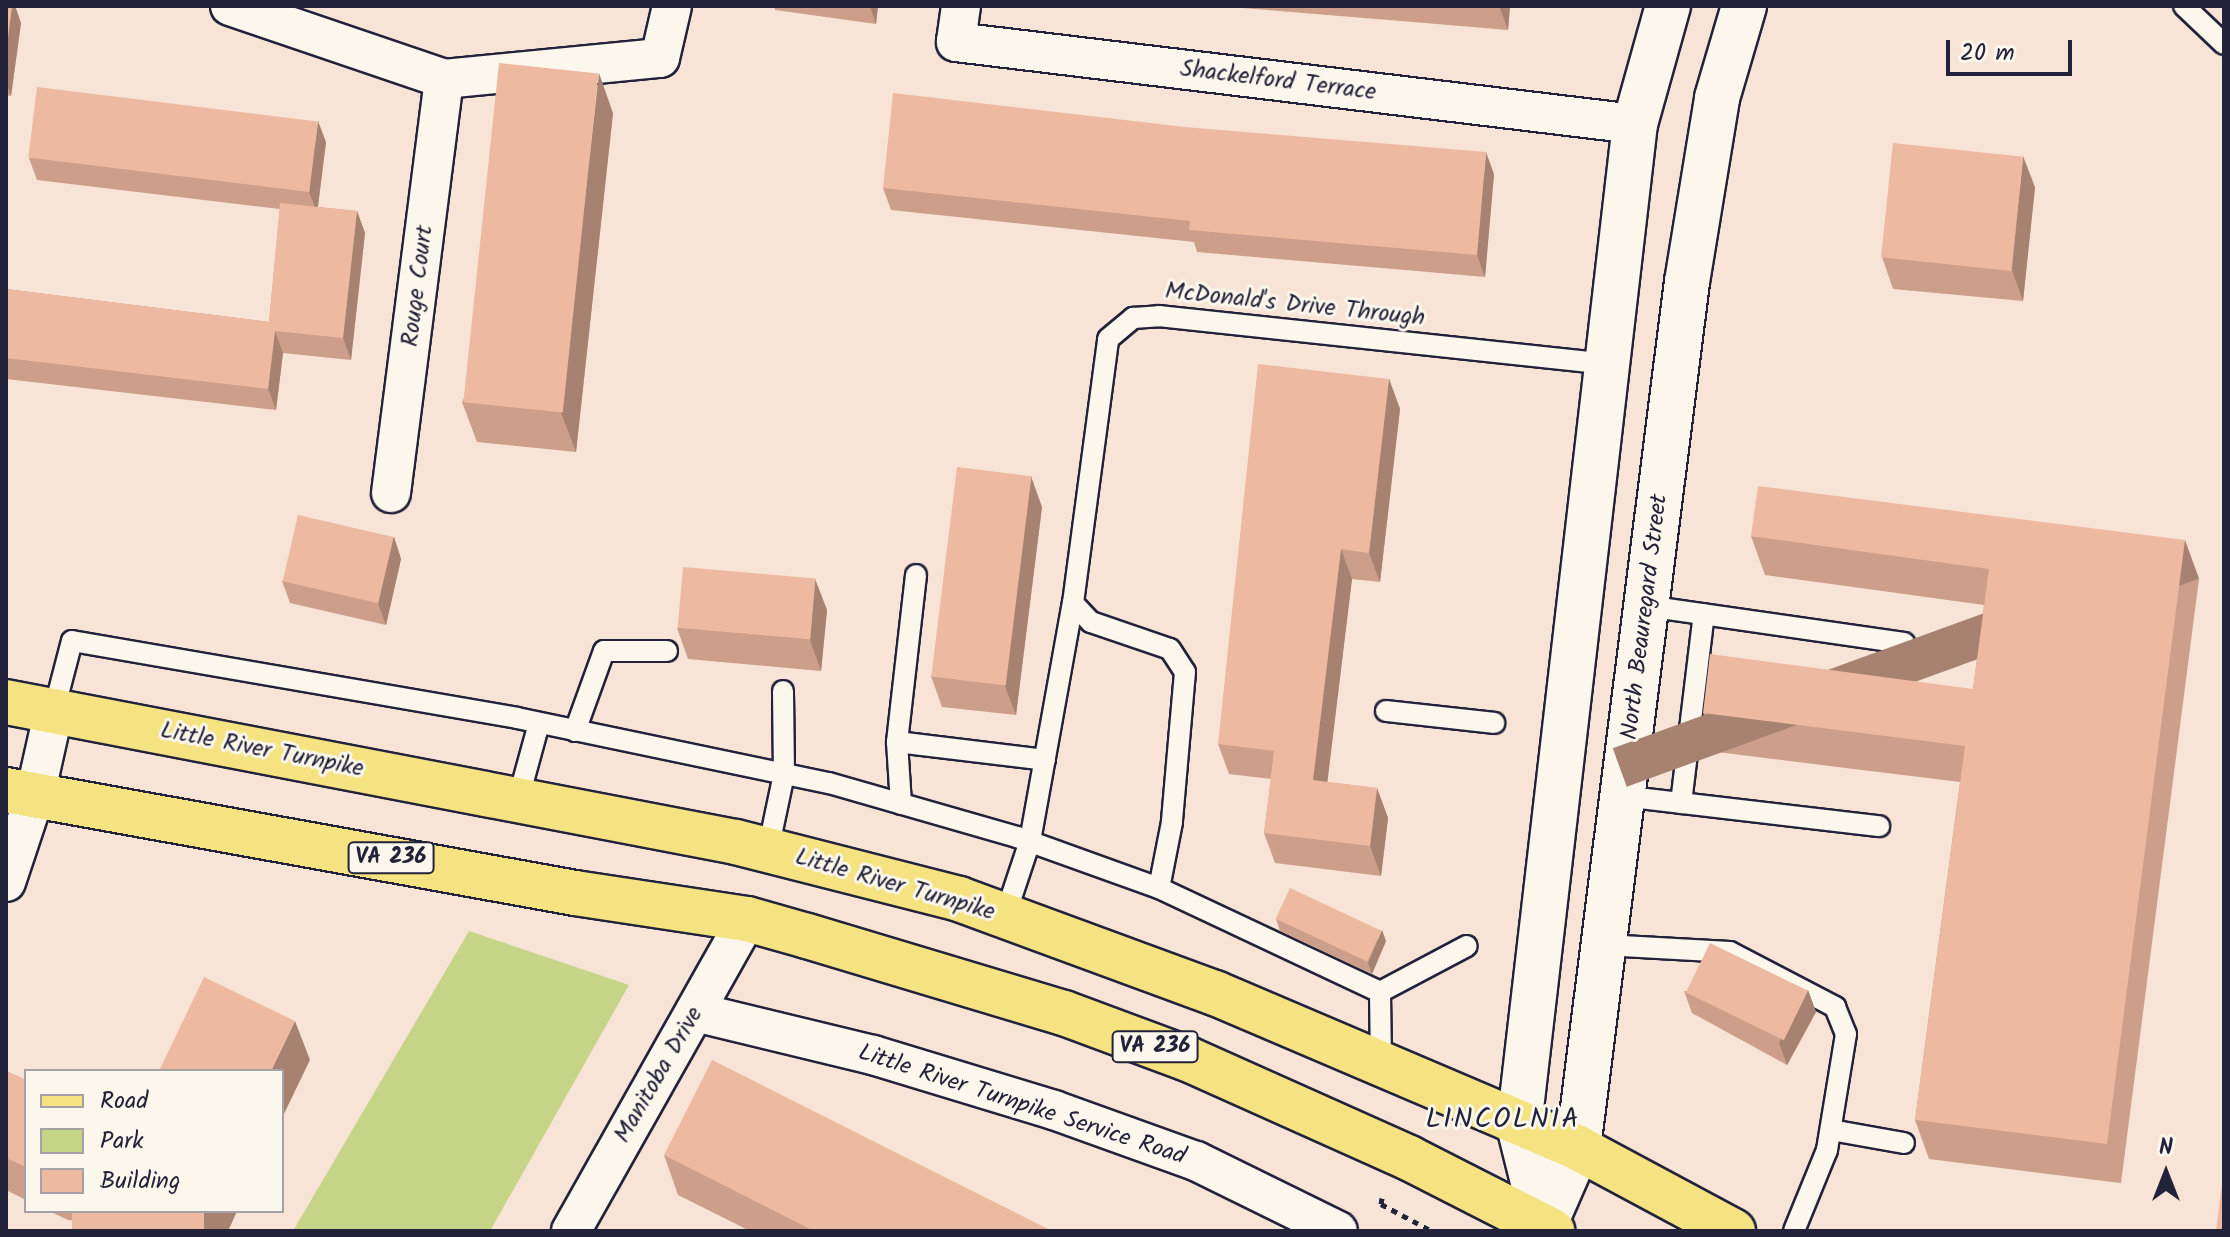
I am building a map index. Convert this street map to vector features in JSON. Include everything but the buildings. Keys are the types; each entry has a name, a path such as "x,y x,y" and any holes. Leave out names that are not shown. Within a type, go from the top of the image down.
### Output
{"main road":[{"path":"1546,1229 1519,1126 1646,6"},
{"path":"1635,124 1668,6"},
{"name":"North Beauregard Street","path":"1546,1229 1578,1148 1704,169 1727,55 1744,6"},
{"name":"Little River Turnpike","path":"6,702 768,850 1005,916 1215,993 1519,1126 1578,1148 1733,1231"},
{"name":"VA 236","path":"20,792 747,919 1064,1013 1188,1059 1409,1158 1546,1229"}],"street":[{"path":"230,6 444,79 660,58 672,6"},
{"name":"Shackelford Terrace","path":"961,6 956,42 1635,124"},
{"name":"Rouge Court","path":"391,493 444,79"},
{"path":"6,882 20,792 54,710"},
{"name":"Manitoba Drive","path":"571,1231 747,919"},
{"name":"Little River Turnpike Service Road","path":"695,1012 873,1055 1054,1110 1196,1161 1338,1231"}],"lane":[{"path":"2184,6 2224,44"},
{"name":"McDonald's Drive Through","path":"1005,916 1030,841 1045,760 1073,603 1108,339 1133,318 1159,316 1607,364"},
{"path":"901,804 897,742 916,575"},
{"path":"1073,603 1091,622 1170,649 1185,672 1172,822 1159,888"},
{"path":"1647,606 1904,643"},
{"path":"1681,803 1704,614"},
{"path":"54,710 72,641 539,723 784,774 1030,841 1159,888 1380,992"},
{"path":"575,731 604,651 667,651"},
{"path":"768,850 784,774 783,691"},
{"path":"1386,711 1494,723"},
{"path":"518,800 539,723"},
{"path":"897,742 1045,760"},
{"path":"1622,796 1879,826"},
{"path":"1604,945 1730,952 1835,1007 1846,1034 1831,1130 1794,1231"},
{"path":"1380,992 1467,946"},
{"path":"1380,992 1381,1065"},
{"path":"1831,1130 1904,1143"}],"path":[{"path":"1382,1198 1381,1204 1432,1231"}],"green space":[{"path":"469,931 629,985 490,1231 293,1231"}],"district":[{"name":"LINCOLNIA","path":"1503,1120"}]}
